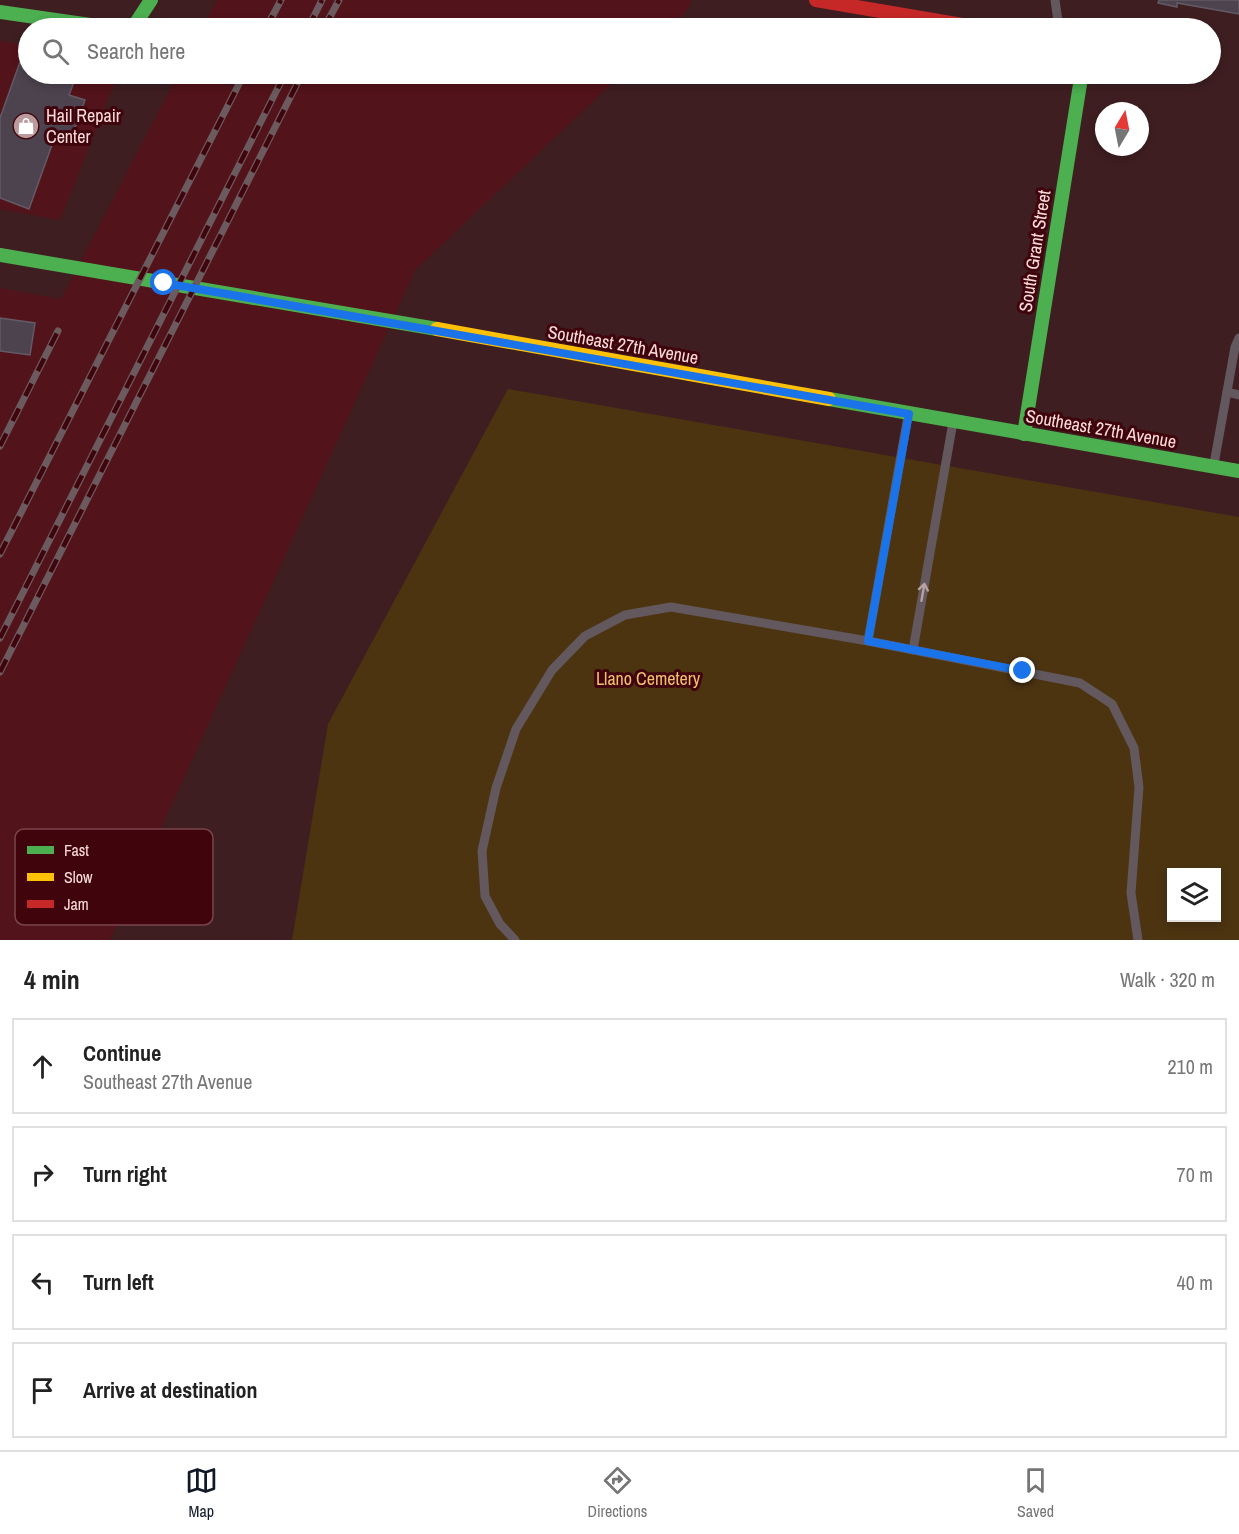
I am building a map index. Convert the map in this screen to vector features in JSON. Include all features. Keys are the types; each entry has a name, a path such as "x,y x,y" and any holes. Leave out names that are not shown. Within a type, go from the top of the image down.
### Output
{"main road":[{"path":"139,18 151,0"},
{"path":"816,0 921,18"},
{"path":"0,12 42,18"},
{"name":"South Grant Street","path":"1024,434 1080,84"},
{"name":"Southeast 27th Avenue","path":"0,255 385,320 1239,471"}],"lane":[{"path":"1055,0 1058,18"},
{"path":"1214,466 1235,347 1239,338"},
{"path":"1227,392 1239,395"},
{"path":"868,641 909,414"},
{"path":"913,650 953,422"},
{"path":"515,940 500,924 485,896 482,850 494,798 516,729 552,670 585,636 625,615 671,607 868,641 1080,683 1112,704 1134,748 1139,787 1131,892 1138,940"}],"shaded area":[{"path":"217,0 692,0 680,18 207,18"},
{"path":"0,41 18,44 18,84 114,84 60,220 0,209"},
{"path":"173,84 611,84 415,270 161,829 15,829 15,925 117,925 110,940 0,940 0,288 61,299"}],"green space":[{"name":"Llano Cemetery","path":"508,389 1239,517 1239,940 292,940 328,724"}],"building":[{"path":"1159,0 1239,0 1239,14 1177,3 1177,7 1158,3"},
{"path":"18,68 18,84 73,84 69,95 85,100 72,136 57,131 29,209 0,198 0,118"},
{"path":"0,318 35,323 30,355 0,351"}],"railway":[{"path":"271,18 281,0"},
{"path":"313,18 322,0"},
{"path":"329,18 339,0"},
{"path":"0,554 239,84"},
{"path":"0,638 280,84"},
{"path":"0,672 297,84"},
{"path":"0,446 58,331"}],"traffic: fast":[{"path":"139,18 151,0"},
{"path":"0,12 42,18"},
{"path":"1024,434 1080,84"},
{"path":"0,255 437,329"},
{"path":"829,399 1239,471"}],"traffic: slow":[{"path":"437,329 829,399"}],"traffic: jam":[{"path":"816,0 921,18"}],"place":[{"name":"Hail Repair Center","path":"26,126"}],"route":[{"path":"164,283 385,320 909,414 868,641 1023,671"}]}
